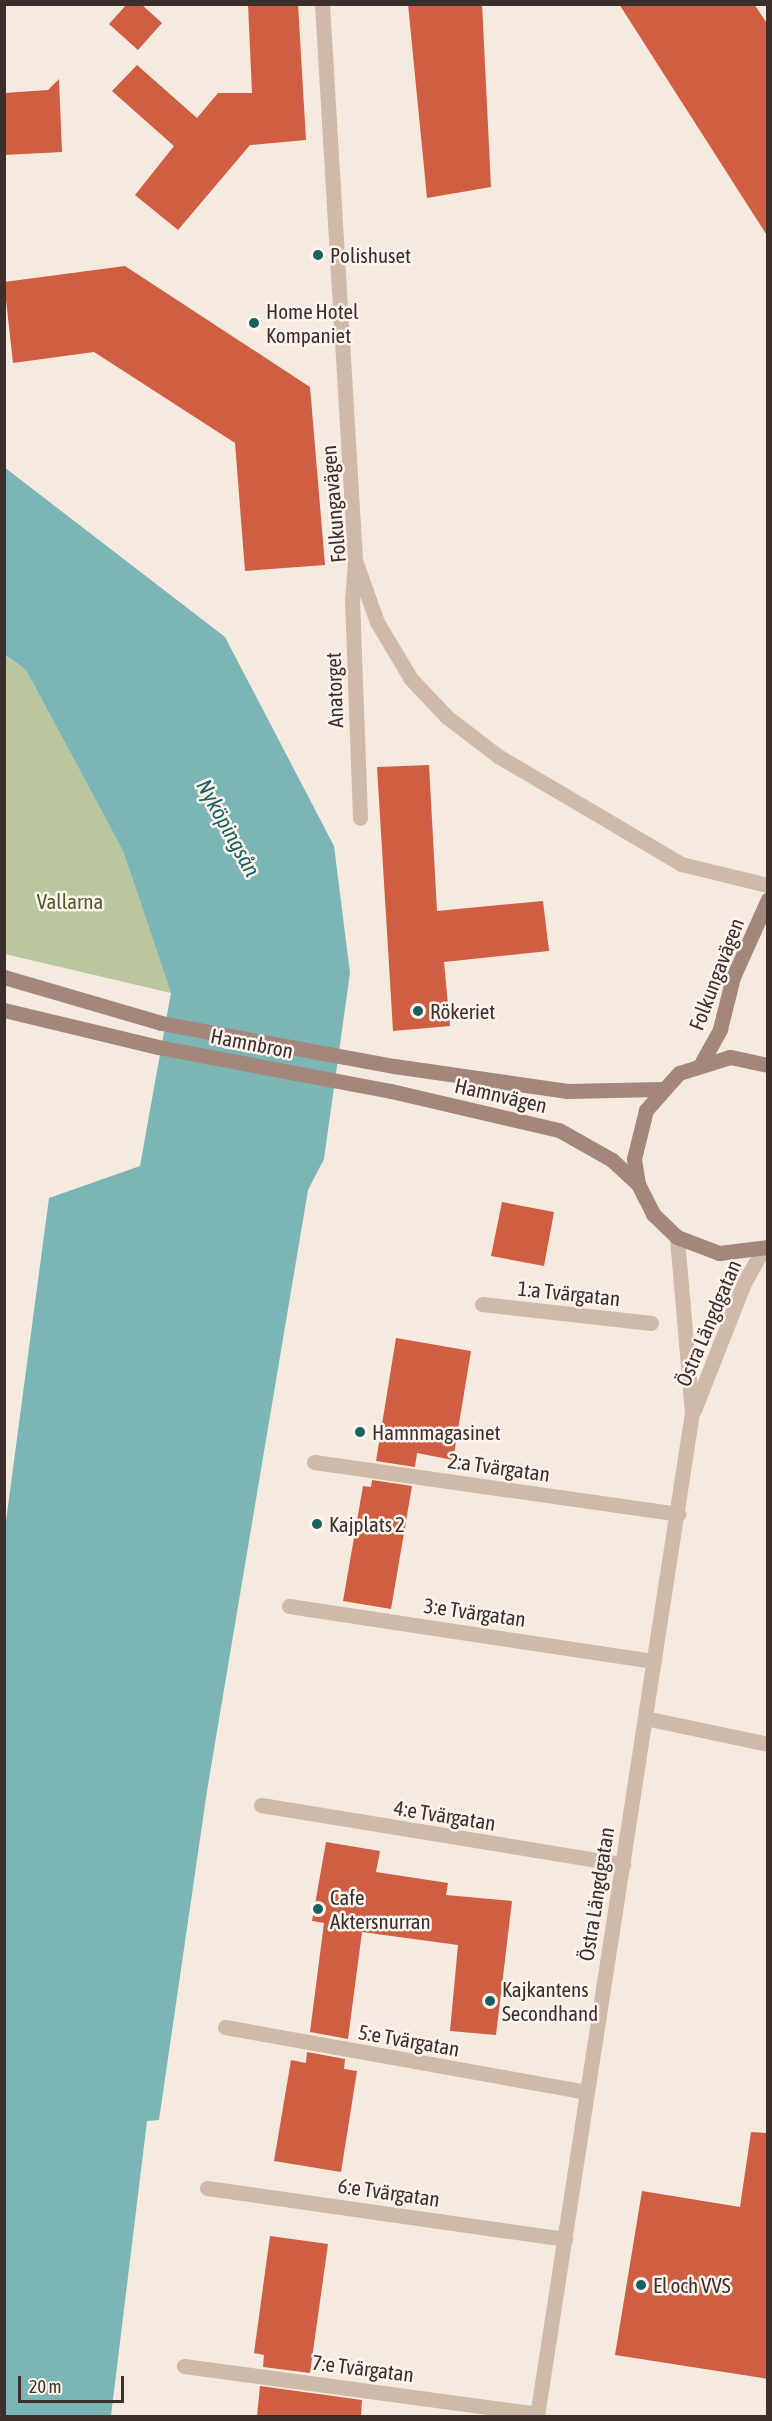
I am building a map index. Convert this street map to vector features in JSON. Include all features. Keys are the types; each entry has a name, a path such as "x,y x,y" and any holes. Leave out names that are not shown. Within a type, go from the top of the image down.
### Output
{"main road":[{"name":"Folkungavägen","path":"702,1062 720,1029 733,977 768,899"},
{"name":"Hamnbron","path":"4,977 161,1023 342,1056"},
{"name":"Hamnbron","path":"4,1010 158,1047 338,1081"},
{"name":"Hamnvägen","path":"342,1056 567,1091 660,1089"},
{"path":"765,1248 719,1253 677,1237 653,1214 638,1184 637,1134 660,1089 702,1062 730,1058 768,1065"},
{"name":"Hamnvägen","path":"338,1081 559,1130 612,1160 638,1184"}],"street":[{"name":"Folkungavägen","path":"322,4 355,560 377,622 411,679 447,717 498,756 681,864 768,885"},
{"name":"Anatorget","path":"355,560 352,598 360,818"},
{"name":"Östra Längdgatan","path":"537,2415 692,1413 677,1237"},
{"name":"Östra Längdgatan","path":"692,1413 744,1283 765,1248"},
{"name":"1:a Tvärgatan","path":"482,1304 651,1323"},
{"name":"2:a Tvärgatan","path":"314,1462 678,1514"},
{"name":"3:e Tvärgatan","path":"289,1606 654,1661"},
{"path":"645,1718 768,1744"},
{"name":"4:e Tvärgatan","path":"261,1806 623,1864"},
{"name":"5:e Tvärgatan","path":"225,2028 586,2092"},
{"name":"6:e Tvärgatan","path":"207,2188 565,2239"},
{"name":"7:e Tvärgatan","path":"184,2366 537,2415"}],"green space":[{"name":"Vallarna","path":"4,655 26,670 123,851 171,993 5,954"}],"water":[{"name":"Nyköpingsån","path":"4,467 225,637 334,846 350,973 324,1159 308,1190 207,1791 159,2120 147,2121 111,2416 5,2416 4,1536 49,1198 140,1166 171,993 123,851 26,670 5,655"}],"building":[{"path":"127,4 141,4 162,23 138,50 109,24"},
{"path":"248,4 298,4 306,140 250,145 178,230 135,195 174,146 112,91 137,65 197,118 218,93 252,93"},
{"path":"408,4 482,4 491,187 427,198"},
{"path":"619,4 754,4 768,25 768,237"},
{"path":"59,79 62,152 4,155 4,93 48,90"},
{"path":"125,266 310,387 325,565 245,571 235,443 94,352 13,363 4,282"},
{"path":"429,765 437,911 543,901 549,951 444,962 450,1026 393,1031 377,767"},
{"path":"502,1202 554,1212 544,1266 491,1256"},
{"path":"396,1338 471,1351 453,1460 417,1453 415,1467 376,1461"},
{"path":"372,1480 412,1486 391,1609 343,1601 363,1486 371,1487"},
{"path":"326,1842 380,1851 376,1872 448,1883 446,1895 512,1901 496,2035 450,2031 458,1945 362,1932 348,2039 310,2032 324,1923 312,1921"},
{"path":"307,2052 345,2059 344,2069 357,2071 341,2172 274,2161 291,2060 306,2063"},
{"path":"751,2132 768,2133 768,2379 615,2355 642,2191 740,2207"},
{"path":"270,2236 328,2244 310,2373 263,2367 264,2355 254,2353"},
{"path":"260,2386 362,2400 361,2416 257,2416"}],"place":[{"name":"Polishuset","path":"318,255"},
{"name":"Home Hotel Kompaniet","path":"254,323"},
{"name":"Rökeriet","path":"418,1011"},
{"name":"Hamnmagasinet","path":"360,1432"},
{"name":"Kajplats 2","path":"317,1524"},
{"name":"Cafe Aktersnurran","path":"318,1909"},
{"name":"Kajkantens Secondhand","path":"490,2001"},
{"name":"El och VVS","path":"641,2285"}]}
